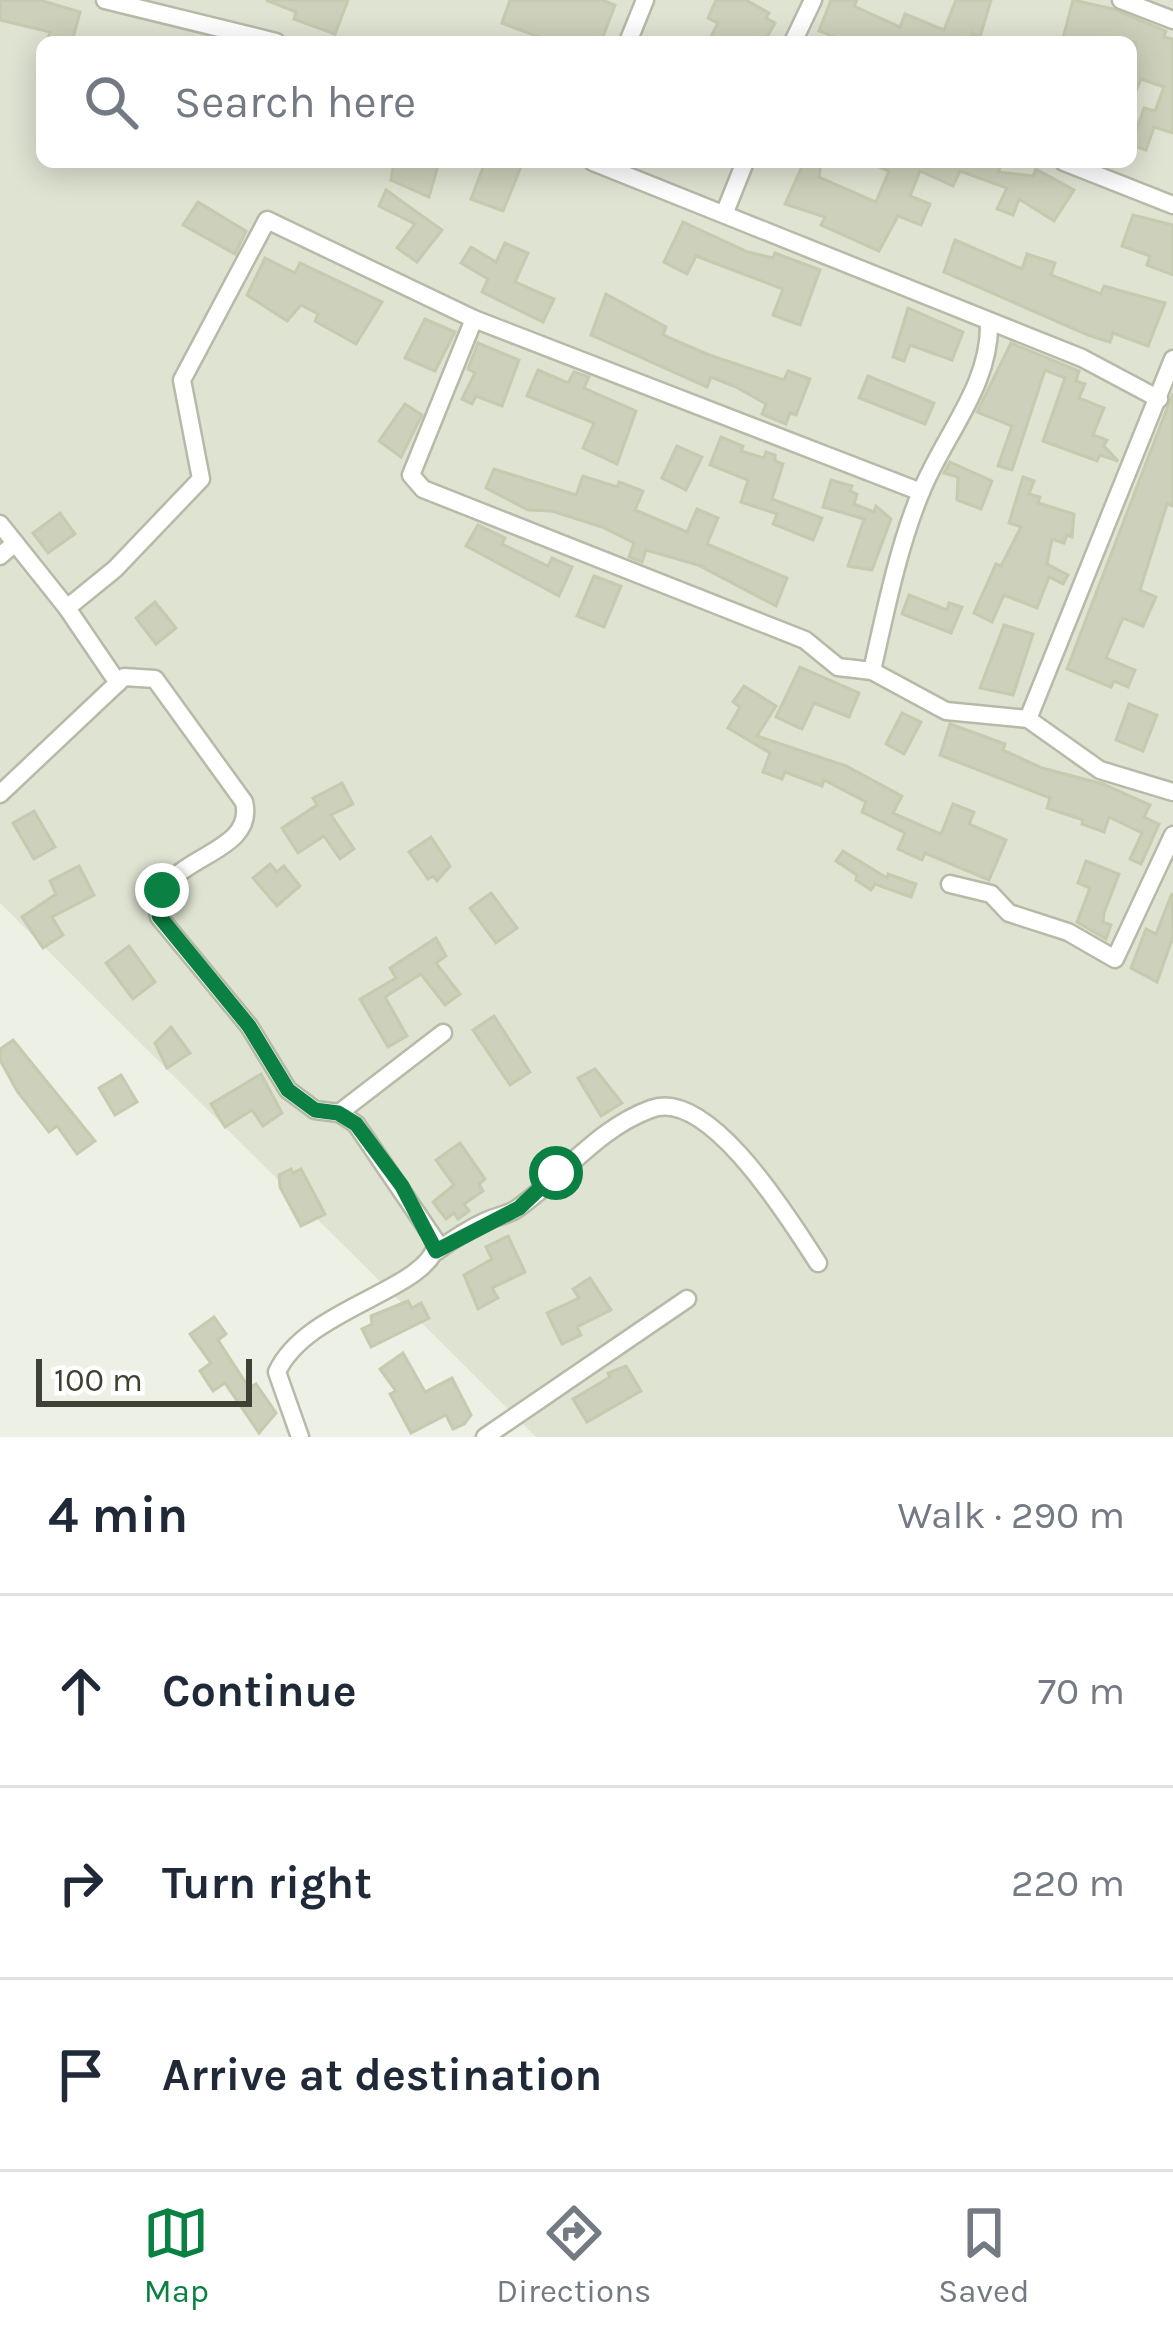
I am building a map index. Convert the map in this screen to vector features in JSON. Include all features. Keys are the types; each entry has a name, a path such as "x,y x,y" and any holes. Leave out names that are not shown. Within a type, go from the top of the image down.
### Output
{"street":[{"path":"105,0 178,8 259,36"},
{"path":"630,36 645,0"},
{"path":"797,36 813,0"},
{"path":"1121,0 1173,20"},
{"path":"609,168 1082,358 1159,399"},
{"path":"725,212 743,168"},
{"path":"1079,168 1173,205"},
{"path":"67,608 116,569 201,479 182,380 267,220 474,319 921,492"},
{"path":"474,319 411,475 416,484 805,640 838,667 872,671 946,710 1028,719 1100,770 1173,792"},
{"path":"872,671 921,492 982,370 989,322"},
{"path":"1028,719 1173,359"},
{"path":"0,524 67,608 118,683"},
{"path":"0,556 15,543"},
{"path":"0,794 118,683 144,674 155,679 246,812 232,839 182,869 162,890 159,916 249,1026 288,1090 315,1110 338,1113 356,1124 402,1186 436,1251"},
{"path":"950,884 991,894 1009,913 1068,932 1115,958 1173,835"},
{"path":"338,1113 442,1033"},
{"path":"300,1437 277,1372 305,1333 394,1286 436,1251 519,1208 573,1160 656,1106 686,1108 716,1129 780,1206 818,1263"},
{"path":"484,1437 687,1299"}],"shaded area":[{"path":"0,0 1173,0 1173,1437 536,1437 0,903"}],"building":[{"path":"0,0 40,0 80,12 74,36 49,36 50,32 0,20"},
{"path":"266,0 348,0 335,34 294,19 296,12"},
{"path":"510,0 602,0 615,5 603,36 536,36 502,23"},
{"path":"716,0 746,0 769,13 766,18 775,23 767,36 711,36 718,23 708,18"},
{"path":"831,0 857,0 854,6 900,27 905,14 944,30 956,0 991,0 980,36 832,36 819,31"},
{"path":"1073,0 1113,9 1166,31 1164,37 1173,39 1173,133 1154,127 1146,150 1137,147 1144,108 1155,111 1164,87 1141,79 1137,89 1137,36 1064,36"},
{"path":"393,168 437,168 429,197 391,180"},
{"path":"483,168 521,168 503,211 471,199"},
{"path":"801,168 820,168 819,177 876,202 889,171 882,168 1000,168 998,172 1033,176 1036,169 1074,190 1054,221 1019,199 1013,215 997,209 1007,188 960,171 953,186 920,171 910,196 930,204 921,225 898,216 879,251 821,225 825,217 785,204"},
{"path":"386,190 442,230 417,262 397,248 415,224 379,206"},
{"path":"198,202 246,231 235,254 183,225"},
{"path":"1133,215 1173,225 1173,275 1147,265 1150,256 1122,246"},
{"path":"683,222 748,252 773,258 775,253 820,270 800,325 773,315 783,289 696,256 687,274 664,262"},
{"path":"955,240 1022,269 1027,254 1055,263 1051,275 1101,294 1104,286 1165,303 1148,346 1113,333 1110,342 1088,335 944,272"},
{"path":"505,243 528,253 515,282 554,299 543,322 482,292 488,279 461,263 471,247 496,262"},
{"path":"265,258 295,273 300,263 382,302 356,344 315,321 318,314 301,305 287,321 247,295"},
{"path":"606,294 666,327 663,335 709,355 784,380 788,371 810,379 796,415 790,413 786,424 762,414 766,404 736,387 711,377 707,387 591,335"},
{"path":"908,308 963,332 952,360 910,345 904,361 893,357"},
{"path":"425,319 455,332 435,371 405,358"},
{"path":"478,343 519,360 502,406 476,396 472,404 462,399 475,373 468,369"},
{"path":"1011,343 1079,371 1076,381 1085,384 1079,398 1104,408 1093,435 1107,440 1104,446 1118,461 1100,455 1097,461 1043,441 1065,378 1045,370 1012,470 998,466 1012,426 977,412"},
{"path":"538,370 568,383 574,372 589,377 584,388 636,411 617,464 583,448 594,423 527,396"},
{"path":"868,376 934,403 925,424 859,398"},
{"path":"1173,393 1173,506 1167,504 1140,590 1156,597 1143,626 1123,618 1106,658 1135,670 1128,687 1114,681 1111,687 1067,669"},
{"path":"405,404 422,415 401,457 379,441"},
{"path":"721,437 743,446 741,451 764,458 766,452 775,455 775,461 783,464 772,499 822,518 813,540 773,524 777,514 741,502 748,480 710,465"},
{"path":"677,446 702,457 686,490 662,478"},
{"path":"950,462 992,481 981,509 957,500 958,477 944,473"},
{"path":"494,469 576,495 583,476 617,487 619,482 643,491 635,510 687,532 697,509 718,518 707,544 787,578 776,606 698,565 646,550 642,562 629,557 634,543 602,527 552,511 528,510 486,488"},
{"path":"1023,477 1034,481 1029,494 1040,497 1038,503 1074,514 1072,537 1067,535 1064,543 1052,539 1047,564 1068,575 1063,584 1049,577 1037,608 1004,595 992,622 974,613 996,564 1001,566 1021,527 1009,523"},
{"path":"831,480 852,486 850,491 857,494 854,504 874,512 876,506 891,519 872,570 848,566 864,519 823,507"},
{"path":"60,513 75,534 48,553 33,533"},
{"path":"478,525 505,538 502,544 548,566 552,558 572,567 559,596 466,546"},
{"path":"594,576 621,586 604,627 577,616"},
{"path":"909,595 947,610 949,603 962,607 951,633 902,614"},
{"path":"155,602 176,628 156,644 136,618"},
{"path":"1004,625 1033,634 1013,695 980,688"},
{"path":"800,667 859,693 849,717 814,703 802,729 776,717"},
{"path":"744,686 776,706 757,736 846,766 902,796 893,813 941,834 953,804 974,812 969,824 1006,840 989,880 925,853 922,860 898,849 905,833 862,812 866,802 824,780 822,786 785,772 782,779 763,772 770,753 728,728 740,707 733,702"},
{"path":"1129,704 1157,715 1143,751 1116,740"},
{"path":"902,713 921,722 904,754 886,744"},
{"path":"950,724 1005,744 1003,750 1042,768 1103,784 1150,805 1144,817 1159,824 1141,864 1130,859 1142,833 1109,817 1104,832 1082,824 1083,820 1047,808 1050,798 940,755"},
{"path":"342,783 353,804 331,815 354,849 340,859 324,836 298,853 282,828 317,805 313,798"},
{"path":"34,811 55,847 34,859 13,823"},
{"path":"431,837 450,866 437,881 433,876 428,879 409,852"},
{"path":"843,851 887,878 888,874 916,884 911,897 875,884 871,890 856,880 857,875 836,861"},
{"path":"1086,861 1119,874 1104,913 1103,922 1111,925 1106,939 1077,922 1090,888 1078,883"},
{"path":"270,864 277,872 284,866 300,886 277,906 253,878"},
{"path":"79,866 94,895 52,917 63,935 43,948 22,917 56,894 50,881"},
{"path":"491,893 517,928 496,943 470,908"},
{"path":"1172,893 1173,937 1157,982 1131,968 1146,929 1156,934"},
{"path":"436,938 446,956 436,963 460,994 445,1005 421,974 385,997 407,1036 388,1047 360,999 396,978 390,968"},
{"path":"129,946 155,982 133,999 106,963"},
{"path":"494,1016 530,1072 510,1085 473,1030"},
{"path":"171,1027 190,1053 167,1068 155,1043"},
{"path":"13,1040 95,1141 77,1154 57,1126 49,1132 17,1091 0,1060 0,1049"},
{"path":"595,1069 622,1103 601,1116 578,1078"},
{"path":"261,1074 282,1113 263,1126 252,1110 225,1127 211,1104"},
{"path":"121,1075 137,1102 115,1115 99,1088"},
{"path":"460,1143 485,1179 479,1184 483,1191 464,1204 469,1211 458,1219 454,1213 446,1219 433,1202 454,1185 436,1160"},
{"path":"291,1169 293,1173 301,1169 325,1214 301,1226 280,1187 279,1175"},
{"path":"508,1236 525,1272 492,1288 498,1298 478,1309 464,1275 492,1259 486,1247"},
{"path":"590,1278 611,1310 577,1327 581,1335 562,1344 547,1313 579,1298 573,1289"},
{"path":"408,1301 412,1308 421,1303 429,1318 371,1347 362,1329 372,1324 371,1316"},
{"path":"214,1317 226,1334 218,1340 249,1388 256,1384 276,1413 259,1433 225,1383 213,1391 200,1371 211,1363 190,1334"},
{"path":"403,1353 425,1392 452,1378 471,1415 464,1424 453,1429 446,1415 411,1433 390,1394 396,1391 380,1369"},
{"path":"626,1366 641,1391 587,1422 573,1399"}],"route":[{"path":"162,890 159,916 249,1026 288,1090 315,1110 338,1113 356,1124 402,1186 436,1251 490,1218 519,1208 556,1173"}]}
